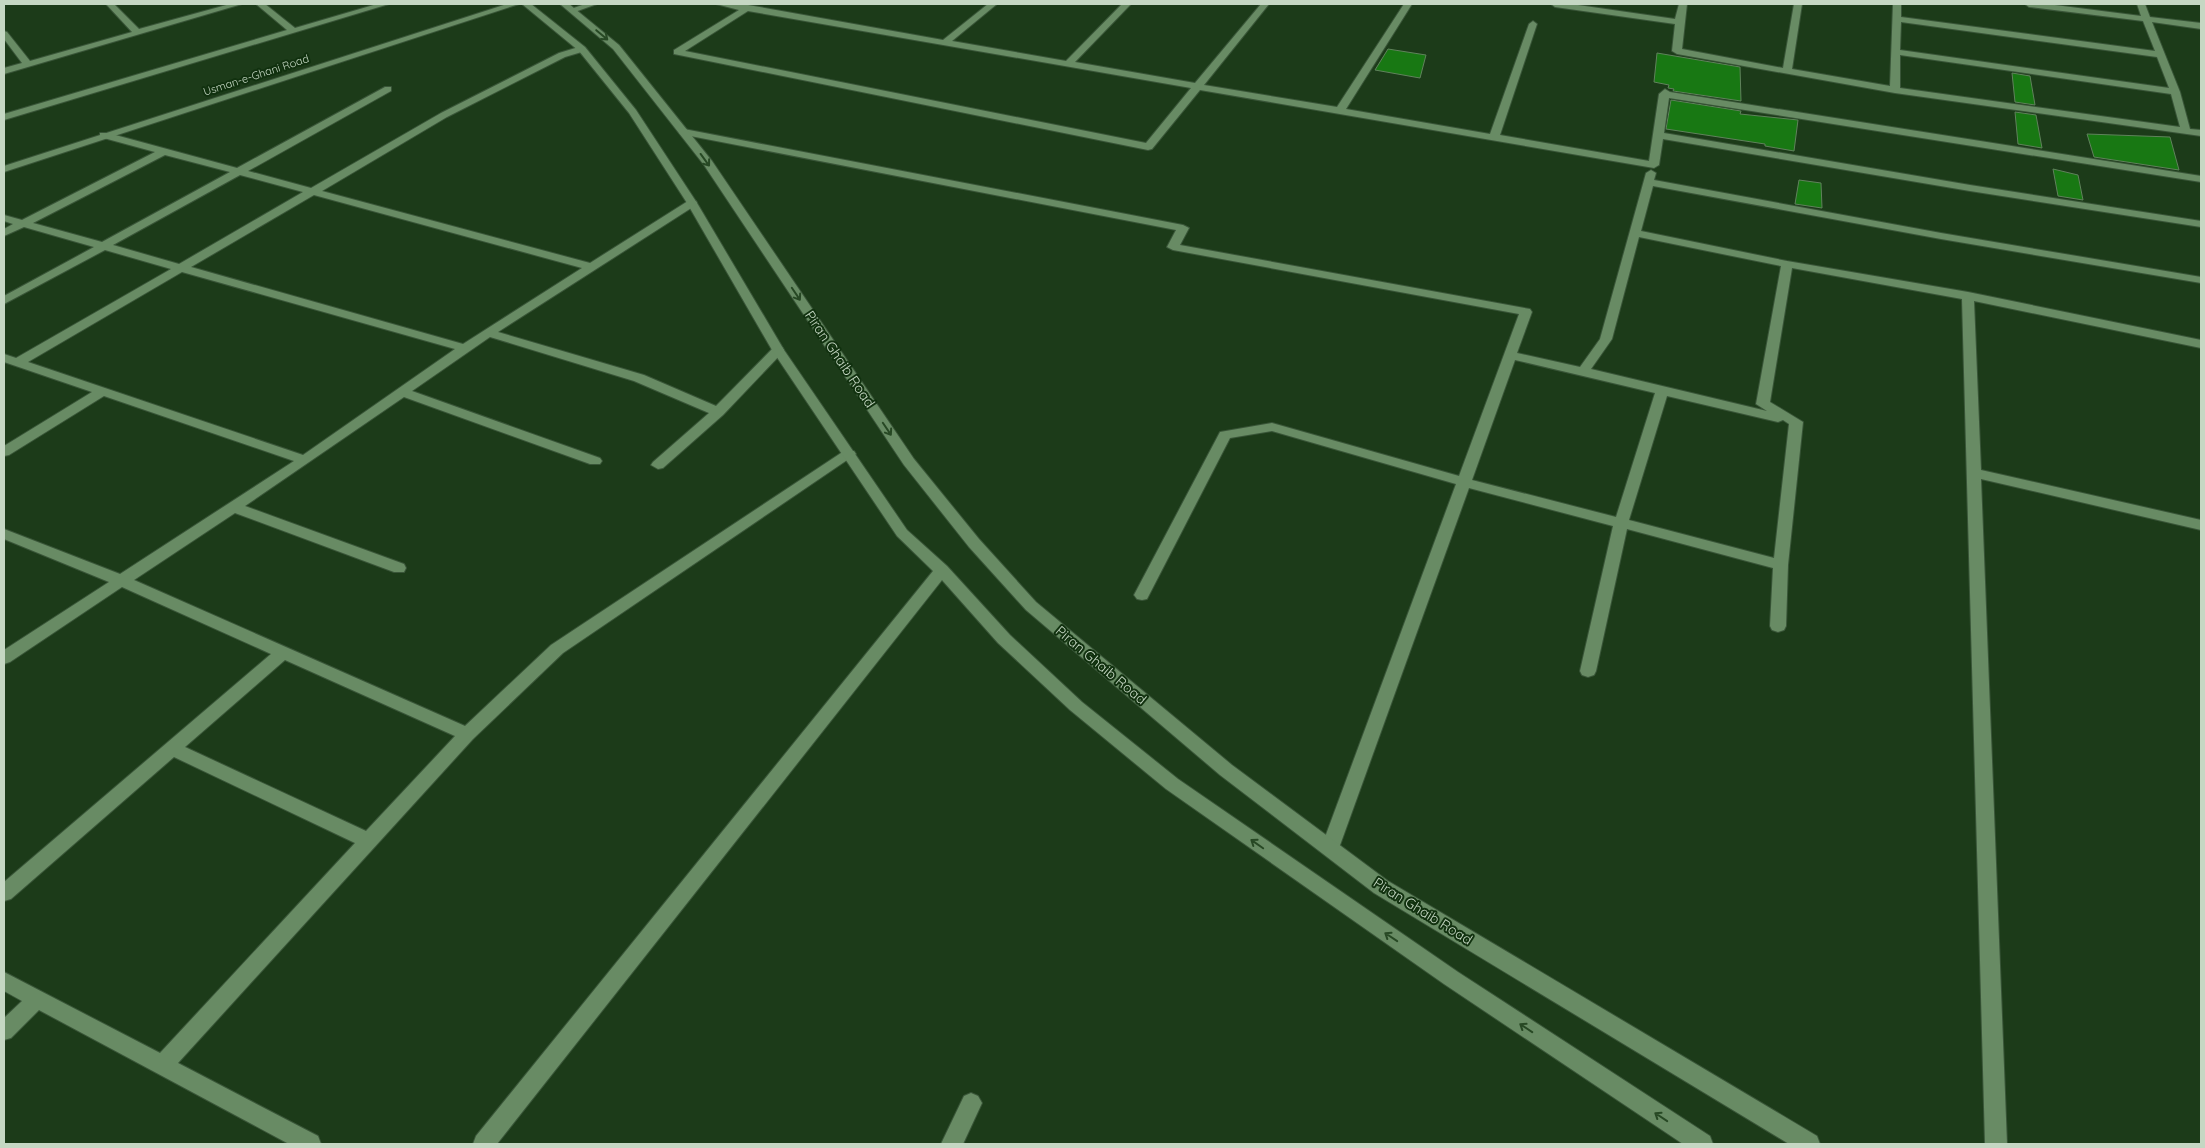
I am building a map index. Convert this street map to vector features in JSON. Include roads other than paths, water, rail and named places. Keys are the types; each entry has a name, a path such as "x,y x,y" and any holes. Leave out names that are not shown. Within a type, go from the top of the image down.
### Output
{"street":[{"path":"110,4 138,33"},
{"path":"4,71 238,4"},
{"path":"260,4 293,30"},
{"path":"4,117 385,4"},
{"name":"Usman-e-Ghani Road","path":"4,169 104,135 515,4"},
{"path":"526,4 582,49 633,112 692,202 778,350 902,533 942,570 1004,638 1076,706 1172,784 1451,978 1702,1144"},
{"path":"568,7 593,4"},
{"path":"720,4 1654,165"},
{"path":"773,4 797,17"},
{"path":"945,43 993,4"},
{"path":"1069,63 1127,4"},
{"path":"748,8 677,52 1148,147 1265,4"},
{"path":"1340,110 1408,4"},
{"path":"1561,4 1679,22"},
{"path":"1683,4 1679,22 1677,51 1895,90 2201,133"},
{"path":"1788,71 1798,4"},
{"path":"1895,90 1897,4"},
{"path":"2029,4 2201,26"},
{"path":"2142,4 2175,92 2186,132"},
{"name":"Piran Ghaib Road","path":"568,7 616,47 708,163 909,462 974,543 1030,606 1226,770 1381,887 1809,1144"},
{"path":"1896,19 2161,54"},
{"path":"1494,138 1533,24"},
{"path":"4,34 28,64"},
{"path":"18,363 310,191 444,115 562,56 582,49"},
{"path":"1895,52 2175,92"},
{"path":"4,301 388,89"},
{"path":"1583,371 1606,339 1654,165 1665,93 2201,179"},
{"path":"684,132 1183,228 1173,247 1526,312 1330,848"},
{"path":"104,135 592,267"},
{"path":"1658,135 1970,188 2201,224"},
{"path":"4,233 164,152"},
{"path":"1649,182 1941,236 2201,280"},
{"path":"4,658 305,460 465,348 692,202"},
{"path":"4,218 465,348"},
{"path":"1635,233 1787,264 1968,296 2201,344"},
{"path":"1787,264 1763,404 1796,422"},
{"path":"1968,296 1996,1144"},
{"path":"488,333 639,378 718,412"},
{"path":"658,465 718,412 778,350"},
{"path":"1510,356 1583,371 1796,422"},
{"path":"4,358 305,460"},
{"path":"1588,671 1621,523 1662,391"},
{"path":"4,452 102,392"},
{"path":"402,392 595,461"},
{"path":"1778,626 1781,565 1796,422"},
{"path":"1142,595 1225,436 1272,427 1464,482 1781,565"},
{"path":"162,1066 467,734 557,649 849,454"},
{"path":"1974,474 2201,525"},
{"path":"234,507 399,568"},
{"path":"4,534 122,581 467,734"},
{"path":"484,1144 942,570"},
{"path":"4,893 284,653"},
{"path":"172,748 369,841"},
{"path":"4,981 310,1144"},
{"path":"4,1031 37,999"},
{"path":"952,1144 971,1103"}]}
